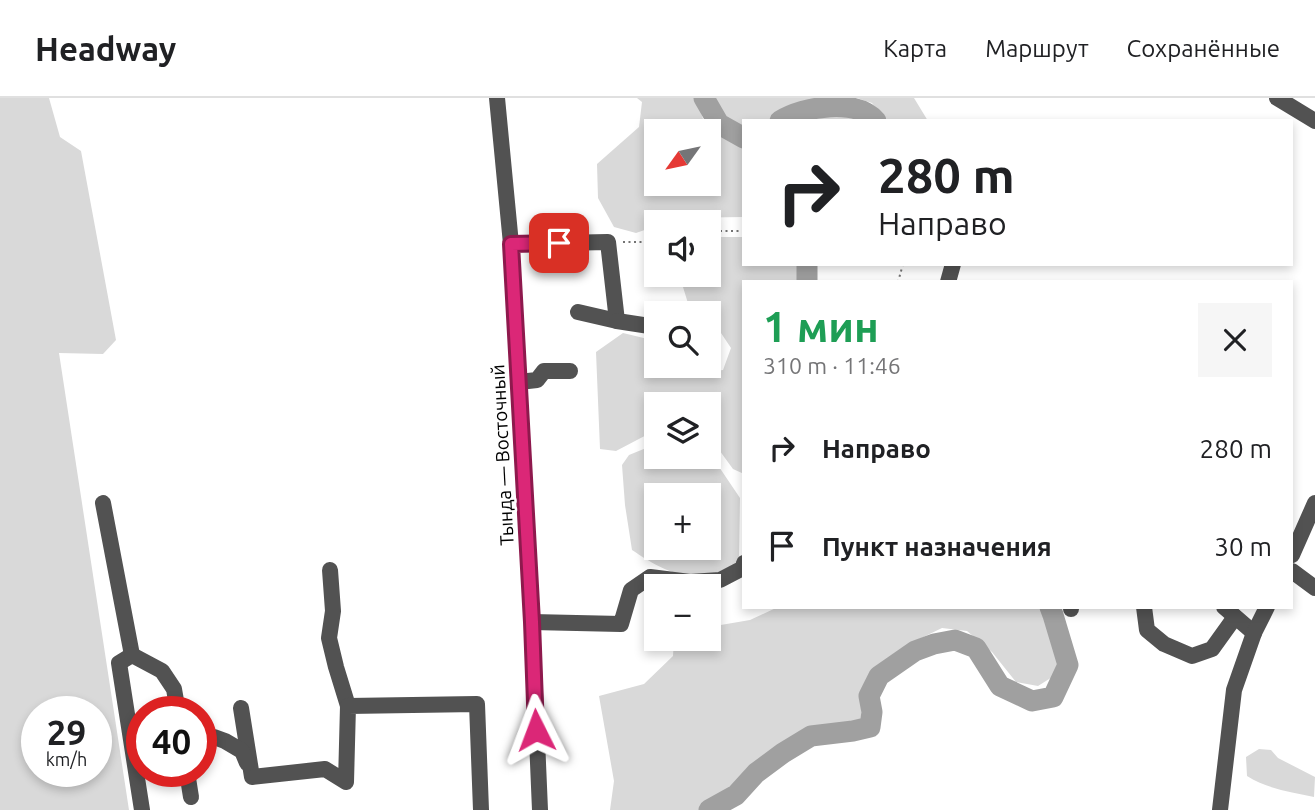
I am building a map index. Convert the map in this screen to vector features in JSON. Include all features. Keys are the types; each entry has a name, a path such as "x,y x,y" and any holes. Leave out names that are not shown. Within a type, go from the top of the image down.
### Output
{"street":[{"name":"Тында — Восточный","path":"497,98 511,244 540,810"},
{"path":"1277,98 1315,121"},
{"path":"511,244 608,242 617,321"},
{"path":"578,312 644,325"},
{"path":"519,382 537,380 544,371 570,371"},
{"path":"103,503 132,654 162,671 174,689 175,696"},
{"path":"1293,553 1315,503"},
{"path":"532,622 621,624 631,590 650,577 690,582 720,580 742,569"},
{"path":"252,776 325,769 346,782 348,706 329,638 333,611 330,570"},
{"path":"1293,572 1315,588"},
{"path":"1144,609 1147,630 1164,644 1192,656 1212,649 1230,612 1254,633"},
{"path":"1220,810 1234,690 1254,633 1266,609"},
{"path":"132,654 119,663 142,810"},
{"path":"348,706 477,704 481,810"},
{"path":"241,708 252,776"},
{"path":"217,738 242,751 252,776"},
{"path":"189,787 191,797"}],"path":[{"path":"721,231 742,231"},
{"path":"608,242 644,242"}],"shaded area":[{"path":"0,98 49,98 60,137 81,151 116,340 103,354 59,353 112,696 21,696 21,787 112,787 112,699 129,810 0,810"},
{"path":"637,98 697,98 703,119 644,119 644,196 721,196 721,135 742,144 742,217 721,217 721,210 644,210 644,230 636,233 614,227 598,198 597,164 639,127 642,102"},
{"path":"709,98 815,98 774,119 742,119 742,129 723,118"},
{"path":"857,98 914,98 927,119 884,119 872,103"},
{"path":"825,113 845,113 856,119 808,119"},
{"path":"721,237 742,237 742,266 799,266 800,280 742,280 742,473 733,469 721,452 721,392 644,392 644,436 616,451 600,449 596,352 623,333 644,338 644,378 721,378 721,370 731,348 721,333 721,301 687,301 683,287 721,287"},
{"path":"644,449 644,469 720,469 740,498 739,561 718,574 678,574 648,560 721,560 721,483 644,483 644,558 632,550 622,465 629,455"},
{"path":"774,609 1042,609 1059,657 1057,674 1038,686 1016,682 992,652 967,631 942,628 913,642 876,669 861,698 862,720 801,732 746,769 731,788 699,810 610,810 614,781 599,696 644,684 673,656 673,651 721,651 721,625 750,620"},
{"path":"1259,749 1271,750 1278,758 1315,777 1314,797 1271,787 1247,776 1246,757"}],"waterway":[{"path":"704,98 719,124 742,137"},
{"path":"784,119 802,111 830,107 856,109 873,119"},
{"path":"807,266 807,280"},
{"path":"709,810 736,795 756,773 811,736 870,727 872,712 869,696 879,676 915,651 934,644 955,640 976,648 1000,686 1032,701 1053,697 1068,665 1051,609"}],"route":[{"path":"536,730 511,244 559,243"}]}
